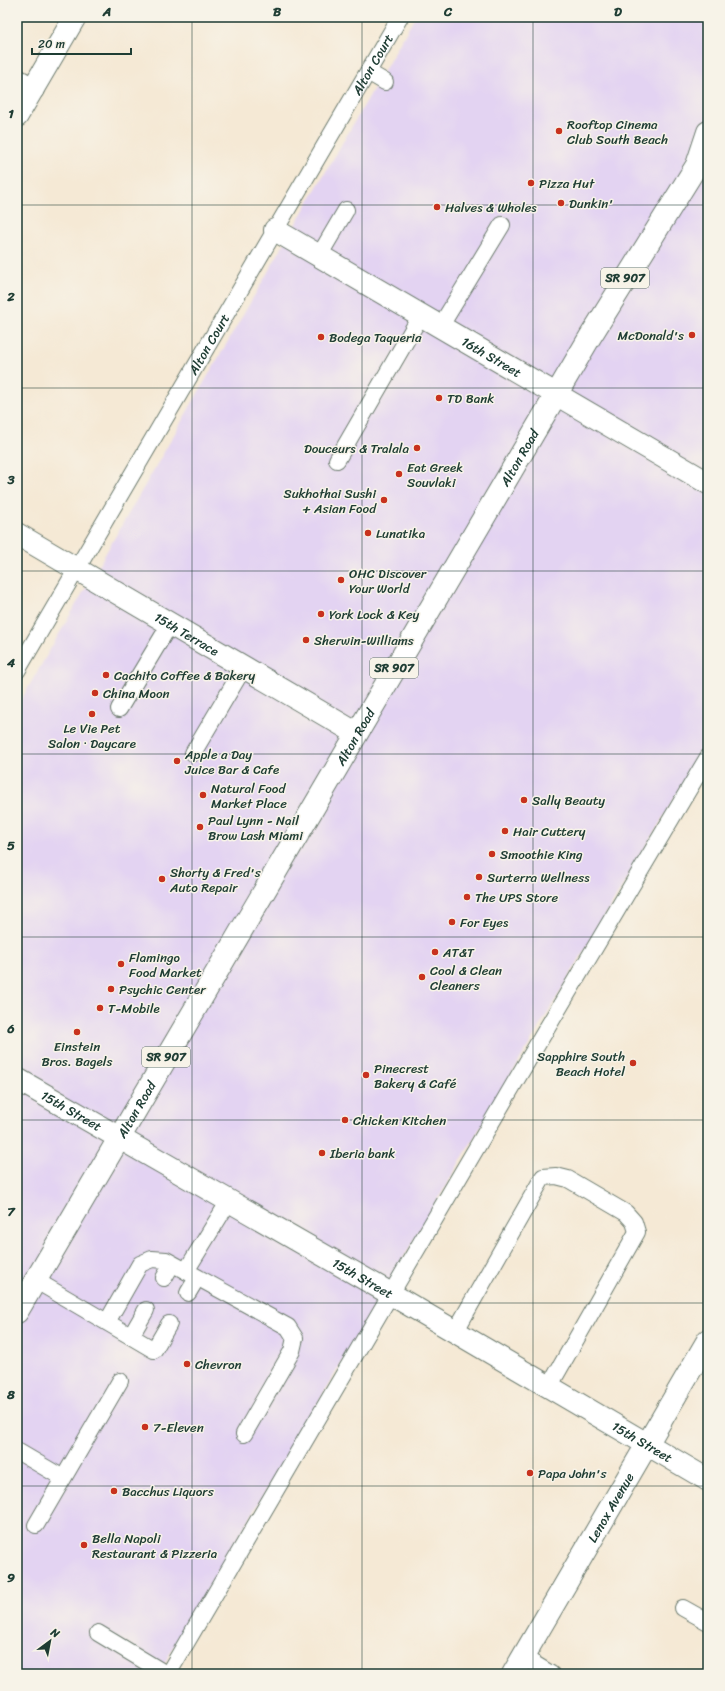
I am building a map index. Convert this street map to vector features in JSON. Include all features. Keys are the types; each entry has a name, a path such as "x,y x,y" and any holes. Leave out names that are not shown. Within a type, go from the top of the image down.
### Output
{"main road":[{"path":"17,116 25,84 75,17"},
{"name":"Alton Road","path":"17,1312 613,296 703,161 708,132"},
{"name":"16th Street","path":"275,230 708,483"},
{"name":"15th Terrace","path":"17,534 356,733"},
{"name":"15th Street","path":"17,1079 391,1294 708,1480"},
{"name":"Lenox Avenue","path":"518,1666 708,1340"}],"lane":[{"name":"Alton Court","path":"17,671 400,17"},
{"path":"368,72 384,82"},
{"path":"319,256 346,210"},
{"path":"440,327 502,225"},
{"path":"337,460 421,315"},
{"path":"120,709 170,624"},
{"path":"193,753 244,667"},
{"path":"98,1633 167,1674 708,757"},
{"path":"455,1332 543,1177 556,1176 568,1179 626,1213 634,1222 637,1232 549,1386"},
{"path":"188,1292 192,1275 228,1201"},
{"path":"107,1322 140,1264 152,1259 166,1260 288,1328 295,1338 292,1351 244,1434"},
{"path":"164,1278 172,1264"},
{"path":"36,1280 154,1350 169,1324"},
{"path":"131,1336 146,1310"},
{"path":"36,1525 120,1381"},
{"path":"17,1451 63,1478"},
{"path":"683,1608 708,1622"},
{"path":"518,1666 551,1674"}],"shaded area":[{"path":"415,17 708,17 708,741 158,1674 17,1674 17,707"}],"place":[{"name":"Rooftop Cinema Club South Beach","path":"559,131"},
{"name":"Pizza Hut","path":"531,183"},
{"name":"Dunkin'","path":"561,203"},
{"name":"Halves & Wholes","path":"437,207"},
{"name":"McDonald's","path":"692,335"},
{"name":"Bodega Taqueria","path":"321,337"},
{"name":"TD Bank","path":"439,398"},
{"name":"Douceurs & Tralala","path":"417,448"},
{"name":"Eat Greek Souvlaki","path":"399,474"},
{"name":"Sukhothai Sushi + Asian Food","path":"384,500"},
{"name":"Lunatika","path":"368,533"},
{"name":"OHC Discover Your World","path":"341,580"},
{"name":"York Lock & Key","path":"321,614"},
{"name":"Sherwin-Williams","path":"306,640"},
{"name":"Cachito Coffee & Bakery","path":"106,675"},
{"name":"China Moon","path":"95,693"},
{"name":"Le Vie Pet Salon · Daycare","path":"92,714"},
{"name":"Apple a Day Juice Bar & Cafe","path":"177,761"},
{"name":"Natural Food Market Place","path":"203,795"},
{"name":"Sally Beauty","path":"524,800"},
{"name":"Paul Lynn - Nail Brow Lash Miami","path":"200,827"},
{"name":"Hair Cuttery","path":"505,831"},
{"name":"Smoothie King","path":"492,854"},
{"name":"Surterra Wellness","path":"479,877"},
{"name":"Shorty & Fred's Auto Repair","path":"162,879"},
{"name":"The UPS Store","path":"467,897"},
{"name":"For Eyes","path":"452,922"},
{"name":"AT&T","path":"435,952"},
{"name":"Flamingo Food Market","path":"121,964"},
{"name":"Cool & Clean Cleaners","path":"422,977"},
{"name":"Psychic Center","path":"111,989"},
{"name":"T-Mobile","path":"100,1008"},
{"name":"Einstein Bros. Bagels","path":"77,1032"},
{"name":"Sapphire South Beach Hotel","path":"633,1063"},
{"name":"Pinecrest Bakery & Café","path":"366,1075"},
{"name":"Chicken Kitchen","path":"345,1120"},
{"name":"Iberia bank","path":"322,1153"},
{"name":"Chevron","path":"187,1364"},
{"name":"7-Eleven","path":"145,1427"},
{"name":"Papa John's","path":"530,1473"},
{"name":"Bacchus Liquors","path":"114,1491"},
{"name":"Bella Napoli Restaurant & Pizzeria","path":"84,1545"}]}
